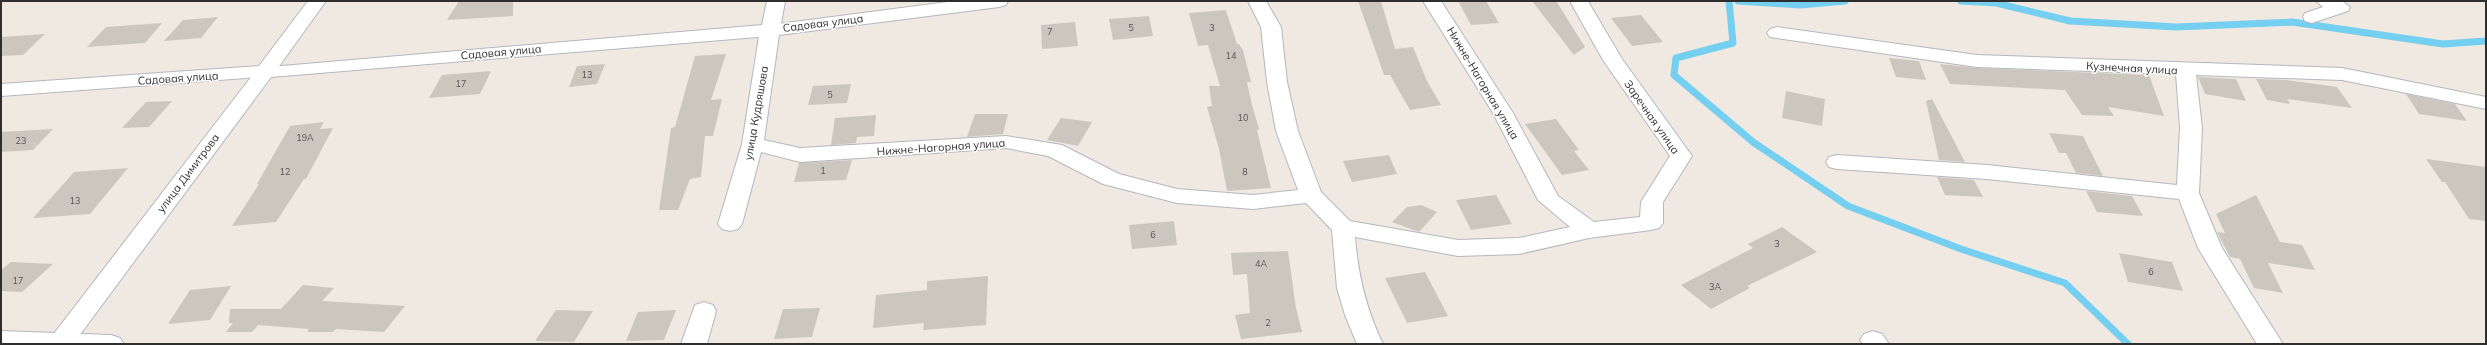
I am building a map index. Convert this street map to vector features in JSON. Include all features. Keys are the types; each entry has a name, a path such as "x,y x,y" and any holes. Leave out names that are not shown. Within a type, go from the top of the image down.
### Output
{"street":[{"name":"улица Димитрова","path":"60,343 317,1"},
{"name":"улица Кудряшова","path":"730,224 753,144 770,30 776,1"},
{"name":"Садовая улица","path":"1,90 265,72 770,30 999,1"},
{"path":"1257,1 1271,28 1277,82 1287,131 1311,195 1343,228 1377,232 1458,248 1519,246 1589,230"},
{"name":"Нижне-Нагорная улица","path":"1432,1 1503,113 1549,200 1589,230"},
{"name":"Заречная улица","path":"1581,1 1613,60 1681,156 1652,202 1650,222 1589,230"},
{"path":"2312,17 2341,7 2326,1"},
{"name":"Кузнечная улица","path":"1777,33 1977,61 2186,70 2342,74 2486,103"},
{"path":"2186,70 2191,128 2188,193 2210,248 2270,344"},
{"name":"Нижне-Нагорная улица","path":"753,144 800,155 1006,142 1054,150 1110,179 1177,196 1253,202 1311,195"},
{"path":"1836,162 1987,172 2188,193"},
{"path":"1343,228 1345,268 1354,308 1370,344"},
{"path":"694,344 704,311"},
{"path":"1,340 111,344"}],"building":[{"path":"459,1 513,1 513,16 447,20"},
{"path":"1358,1 1381,1 1395,49 1413,47 1427,81 1441,105 1410,110 1390,75 1384,75"},
{"path":"1458,1 1486,1 1499,23 1471,25"},
{"path":"1532,1 1556,1 1585,47 1574,55"},
{"path":"1226,10 1237,44 1239,44 1243,50 1251,82 1247,82 1259,129 1257,130 1271,188 1227,191 1219,149 1207,107 1212,106 1209,86 1220,86 1208,45 1198,46 1189,13"},
{"path":"1641,15 1663,42 1632,46 1611,18"},
{"path":"1149,16 1153,36 1113,40 1109,19"},
{"path":"218,17 201,38 164,41 183,20"},
{"path":"1075,22 1078,46 1042,49 1041,25"},
{"path":"162,23 145,43 87,47 106,27"},
{"path":"45,34 23,55 1,56 1,37"},
{"path":"726,54 711,100 722,99 713,136 705,136 701,177 690,179 678,210 659,210 671,128 675,127 695,56"},
{"path":"1889,58 1919,61 1926,80 1896,77"},
{"path":"605,64 597,84 569,87 577,66"},
{"path":"1940,64 1977,68 2149,75 2164,116 2108,107 2114,116 2082,115 2065,90 1950,84"},
{"path":"491,71 480,94 429,98 442,75"},
{"path":"2198,77 2236,79 2246,101 2205,94"},
{"path":"2256,79 2286,80 2337,87 2352,108 2287,99 2290,104 2267,100"},
{"path":"851,84 847,103 808,105 813,86"},
{"path":"1786,91 1825,99 1822,126 1782,118"},
{"path":"2406,94 2455,104 2467,121 2419,114"},
{"path":"1932,99 1965,162 1939,160 1926,101"},
{"path":"172,101 149,127 122,128 146,102"},
{"path":"975,114 1008,114 1003,134 967,137"},
{"path":"876,115 874,136 857,137 856,143 831,145 835,118"},
{"path":"1061,118 1092,122 1078,146 1047,140"},
{"path":"1556,119 1579,150 1574,151 1589,170 1562,175 1525,124"},
{"path":"324,122 320,129 333,128 306,179 304,179 276,222 232,226 259,184 257,184 290,126"},
{"path":"53,129 33,150 1,152 1,132"},
{"path":"2049,133 2083,136 2103,176 2076,173 2066,153 2059,153"},
{"path":"1389,155 1397,174 1352,182 1343,161"},
{"path":"2426,159 2486,167 2486,221 2469,219 2445,182 2442,182"},
{"path":"852,160 846,180 794,182 799,163"},
{"path":"128,168 90,214 33,218 74,172"},
{"path":"1937,177 1974,180 1983,197 1945,195"},
{"path":"2086,191 2132,196 2143,216 2097,212"},
{"path":"1496,195 1512,224 1471,230 1456,200"},
{"path":"2256,195 2280,242 2302,245 2315,270 2268,263 2283,293 2254,288 2240,259 2230,257 2217,232 2225,233 2216,214"},
{"path":"1421,205 1437,212 1419,232 1392,222 1407,207"},
{"path":"1174,221 1177,245 1132,249 1129,225"},
{"path":"1782,227 1817,252 1747,286 1750,288 1711,309 1681,285 1753,248 1748,244"},
{"path":"1288,251 1296,308 1302,332 1241,339 1235,315 1250,313 1247,274 1233,275 1231,253"},
{"path":"2119,253 2172,262 2183,291 2128,282"},
{"path":"11,262 53,264 22,292 1,291 1,270"},
{"path":"1425,272 1448,316 1407,323 1385,278"},
{"path":"988,276 986,325 923,330 924,323 873,328 876,295 927,290 927,281"},
{"path":"303,285 334,288 322,301 405,306 384,332 336,329 333,332 307,332 309,329 258,325 252,332 226,332 233,323 229,323 230,309 281,309"},
{"path":"231,286 210,320 168,324 190,290"},
{"path":"820,308 812,337 774,339 783,309"},
{"path":"556,310 593,311 574,342 535,341"},
{"path":"676,310 664,340 626,341 638,312"}],"waterway":[{"path":"1729,1 1733,43 1676,58 1674,75 1753,142 1848,206 1961,249 2065,283 2128,344"},
{"path":"1738,1 1800,5 1845,1"},
{"path":"1961,1 1996,3 2070,21 2176,27 2292,22 2443,44 2486,41"}]}
